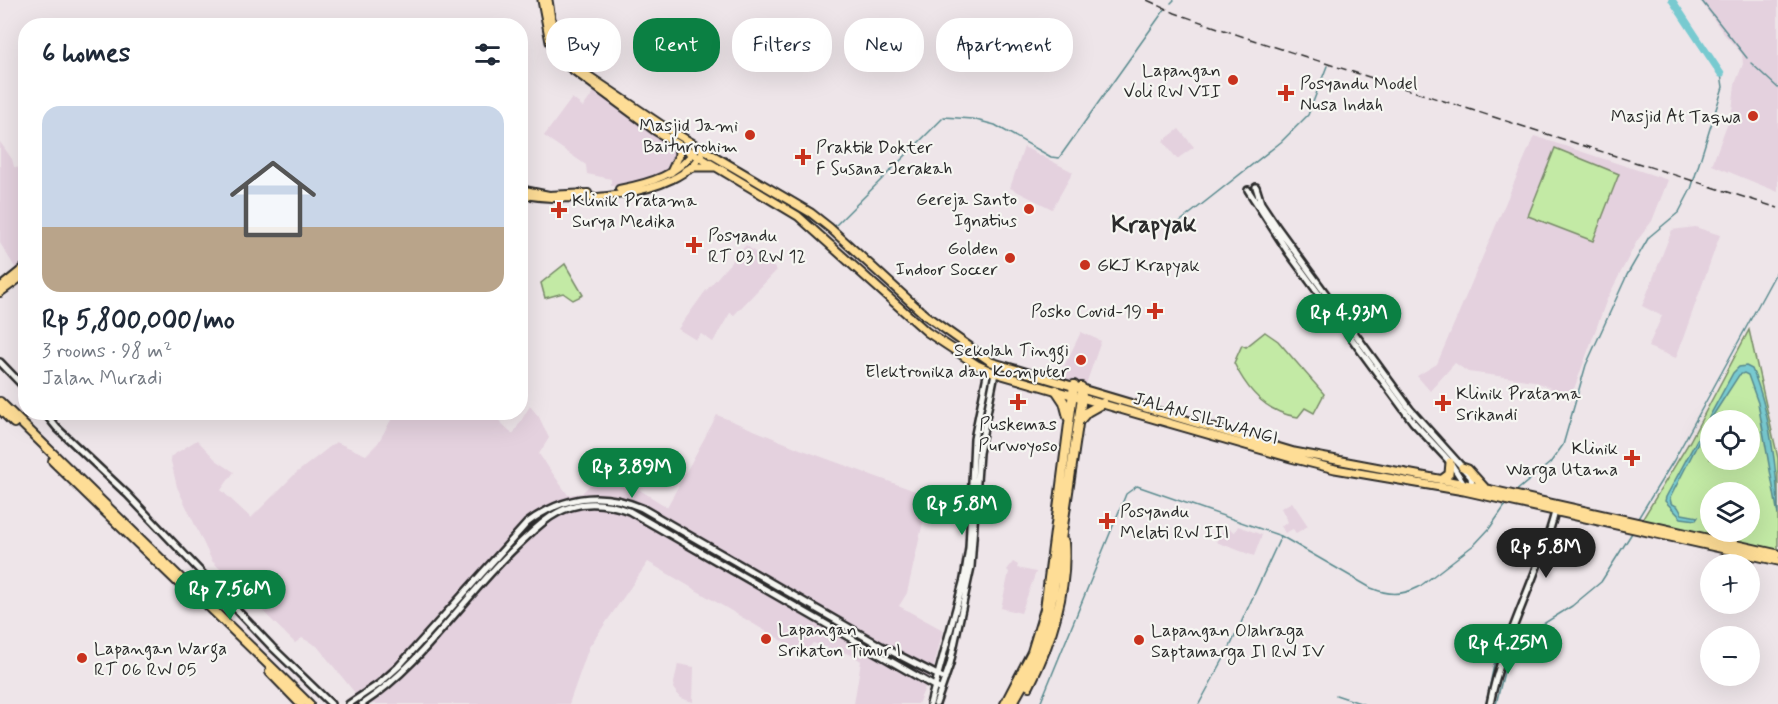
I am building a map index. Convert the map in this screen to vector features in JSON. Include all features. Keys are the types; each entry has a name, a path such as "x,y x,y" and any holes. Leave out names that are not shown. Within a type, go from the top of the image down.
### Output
{"highway":[{"path":"542,0 545,26 553,49 585,77 678,145 698,153"},
{"path":"548,0 554,38 569,60 585,77 698,153"},
{"path":"671,172 679,155 678,145"},
{"name":"JALAN SILIWANGI","path":"698,153 798,216 927,332 993,368 1056,390 1299,460 1469,489 1778,561"},
{"name":"JALAN SILIWANGI","path":"698,153 768,186 811,213 931,320 993,368 1078,386 1294,452 1441,480 1469,489 1486,489 1505,497"},
{"path":"685,171 694,167 717,167"},
{"path":"1002,704 1032,652 1044,609 1073,395 1078,386"},
{"path":"1012,704 1030,672 1045,630 1082,397 1078,386"},
{"path":"1056,390 1066,406 1069,430"},
{"path":"1078,424 1086,412 1103,403"},
{"path":"2,407 301,704"},
{"path":"30,435 309,704"},
{"path":"1441,480 1449,474 1450,462"},
{"path":"1462,467 1468,469 1486,489"},
{"name":"JALAN SILIWANGI","path":"1519,500 1555,512 1778,554"},
{"path":"1018,704 1034,676 1052,628 1064,570 1063,528"}],"main road":[{"path":"528,196 547,200 654,187 685,171 698,153"},
{"path":"528,191 549,195 606,191 652,182 698,153"},
{"path":"0,287 18,272"},
{"path":"0,293 18,280"}],"street":[{"path":"1256,187 1261,203 1277,227 1410,409 1472,479 1469,489"},
{"path":"1248,190 1288,252 1413,422 1450,462 1469,489"},
{"path":"0,362 18,381"},
{"path":"936,704 939,676 965,573 974,440 993,368"},
{"path":"930,704 945,679 971,567 979,453 993,368"},
{"path":"50,420 128,495 272,647 331,704"},
{"path":"350,703 379,684 398,667 527,523 550,507 588,496 614,498 642,508 945,679"},
{"path":"362,704 395,679 489,573 544,520 570,507 592,504 629,510 939,689"},
{"path":"1490,704 1507,640 1544,552 1555,512"}],"shaded area":[{"path":"1700,0 1778,0 1778,192 1712,165 1732,111 1735,84 1743,64 1742,54 1724,34"},
{"path":"595,91 675,149 669,169 659,175 625,185 611,186 611,179 587,174 586,165 544,136 572,98 583,107"},
{"path":"1179,129 1194,147 1177,159 1163,141"},
{"path":"1534,136 1668,180 1652,221 1637,241 1607,299 1571,397 1534,381 1468,372 1455,363 1430,391 1417,376 1437,364"},
{"path":"0,142 12,159 14,167 18,168 18,267 16,269 0,243"},
{"path":"1024,147 1073,172 1052,209 1010,188"},
{"path":"1695,227 1720,235 1676,358 1648,347 1662,316 1642,306 1672,230"},
{"path":"746,245 777,270 734,315 730,313 713,342 701,334 696,340 678,329 704,293"},
{"name":"Sekolah Tinggi Elektronika dan Komputer","path":"1081,332 1101,341 1085,387 1058,379"},
{"path":"530,406 539,417 549,438 539,454 568,495 582,493 606,469 667,507 717,415 800,449 929,496 907,593 899,606 943,630 934,666 918,704 854,704 861,661 852,655 813,643 808,649 798,650 648,562 589,647 569,704 350,704 347,699 355,693 317,646 302,638 295,643 212,561 177,487 170,457 197,440 216,460 234,472 221,490 251,518 295,474 336,442 366,455 378,443 391,420 498,420 513,434 522,420 528,420"},
{"path":"1292,502 1308,526 1296,533 1293,529 1285,533 1281,526 1288,522 1281,508"},
{"path":"1238,526 1262,535 1254,556 1216,542 1225,527 1235,532"},
{"path":"1013,562 1018,565 1017,568 1036,572 1021,613 1001,608 1009,572 1007,570"},
{"path":"678,664 694,667 693,702 680,698 673,688"}],"green space":[{"path":"1555,148 1619,174 1593,241 1528,216"},
{"path":"565,264 583,295 573,300 563,293 545,298 541,283"},
{"path":"1749,330 1778,458 1778,550 1742,542 1760,542 1760,482 1700,482 1700,533 1642,520 1700,422 1700,470 1760,470 1760,410 1706,410"},
{"path":"1265,332 1278,341 1324,394 1314,413 1305,408 1298,417 1276,411 1259,399 1239,373 1234,363 1242,345 1246,347"}],"water":[{"path":"1746,366 1752,369 1763,402 1774,461 1778,515 1760,410 1748,375 1744,373 1739,375 1716,410 1713,410 1733,373 1739,367"},
{"path":"1700,434 1700,440 1670,498 1671,503 1678,507 1682,514 1698,517 1696,520 1681,518 1665,501"}],"waterway":[{"path":"1171,3 1174,0"},
{"path":"1672,0 1721,74"},
{"path":"1701,0 1747,58"},
{"path":"835,226 944,117 972,119 995,125 1051,157 1059,158 1165,9"},
{"path":"1751,63 1778,88"},
{"path":"1177,224 1281,142 1308,115 1327,66"},
{"path":"1515,492 1550,463 1563,445 1586,365 1627,275 1649,237 1679,212 1691,189 1723,87 1721,74"},
{"path":"1637,520 1674,460 1778,269"},
{"path":"1040,704 1126,494 1137,486 1281,536 1371,588 1395,594 1419,587 1475,544 1489,529 1507,503"},
{"path":"1496,704 1511,644 1572,606 1601,582 1632,533"},
{"path":"1199,704 1229,649 1281,536"},
{"path":"1486,704 1502,640"},
{"path":"1336,695 1363,704"}],"railway":[{"path":"1147,0 1175,13 1247,38 1778,208"}],"place":[{"name":"Lapangan Voli RW VII","path":"1233,80"},
{"name":"Posyandu Model Nusa Indah","path":"1286,93"},
{"name":"Masjid At Taqwa","path":"1753,116"},
{"name":"Masjid Jami Baiturrohim","path":"750,135"},
{"name":"Praktik Dokter F Susana Jerakah","path":"803,157"},
{"name":"Gereja Santo Ignatius","path":"1029,209"},
{"name":"Klinik Pratama Surya Medika","path":"559,210"},
{"name":"Posyandu RT 03 RW 12","path":"694,245"},
{"name":"Golden Indoor Soccer","path":"1010,258"},
{"name":"GKJ Krapyak","path":"1085,265"},
{"name":"Posko Covid-19","path":"1155,311"},
{"name":"Sekolah Tinggi Elektronika dan Komputer","path":"1081,360"},
{"name":"Puskemas Purwoyoso","path":"1018,402"},
{"name":"Klinik Pratama Srikandi","path":"1443,403"},
{"name":"Klinik Warga Utama","path":"1632,458"},
{"name":"Posyandu Melati RW III","path":"1107,521"},
{"name":"Lapangan Srikaton Timur I","path":"766,639"},
{"name":"Lapangan Olahraga Saptamarga II RW IV","path":"1139,640"},
{"name":"Lapangan Warga RT 06 RW 05","path":"82,658"}],"district":[{"name":"Krapyak","path":"1154,224"}]}
